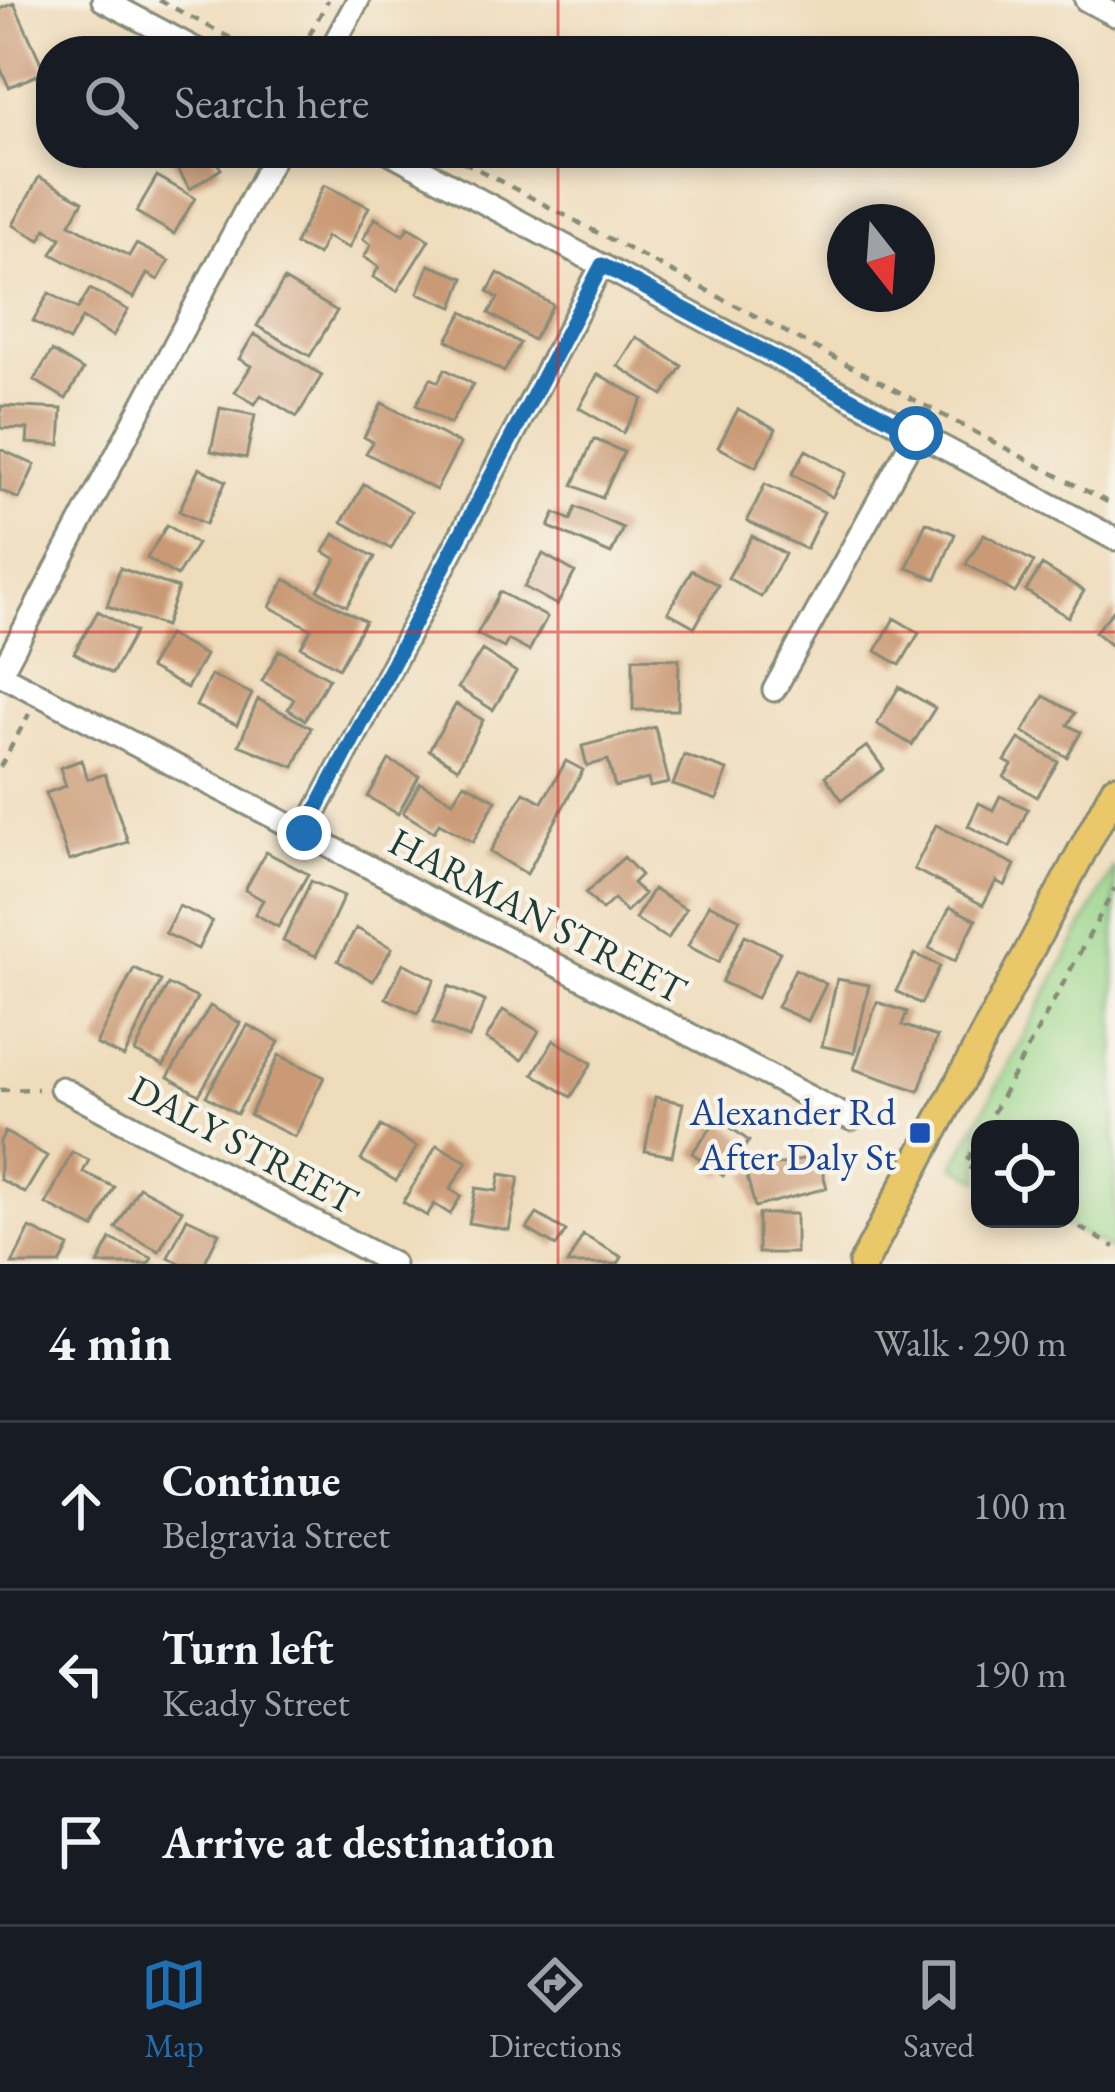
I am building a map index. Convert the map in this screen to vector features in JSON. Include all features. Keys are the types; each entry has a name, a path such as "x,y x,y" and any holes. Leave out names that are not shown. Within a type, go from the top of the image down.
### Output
{"main road":[{"path":"863,1264 1115,789"},
{"path":"885,1264 954,1159 1115,830"}],"street":[{"path":"103,0 171,36"},
{"path":"338,36 358,0"},
{"path":"1086,0 1115,15"},
{"path":"0,674 268,168"},
{"path":"419,168 1115,538"},
{"path":"304,833 602,265"},
{"path":"774,690 916,433"},
{"name":"HARMAN STREET","path":"0,674 850,1119"},
{"name":"DALY STREET","path":"62,1088 393,1264"}],"path":[{"path":"159,0 227,36"},
{"path":"309,36 328,0"},
{"path":"475,168 1115,506"},
{"path":"576,252 589,228"},
{"path":"0,767 31,711"},
{"path":"989,1120 1115,888"},
{"path":"0,1090 62,1088"},
{"path":"971,1145 954,1159 971,1168"},
{"path":"1079,1227 1115,1247"}],"green space":[{"path":"1115,866 1115,1252 1071,1228 1079,1228 1079,1120 979,1120"},
{"path":"971,1134 971,1175 954,1166"}],"building":[{"path":"14,3 36,52 36,76 9,87 0,67 0,9"},
{"path":"177,168 220,168 221,169 190,189"},
{"path":"157,176 195,198 174,234 136,212"},
{"path":"39,177 83,201 70,224 129,256 136,244 169,261 158,280 147,274 134,298 52,254 61,238 46,229 40,240 13,225"},
{"path":"324,185 369,207 349,248 326,237 318,255 295,244"},
{"path":"375,218 403,235 408,227 429,240 397,291 373,277 379,267 364,257 371,245 363,239"},
{"path":"429,265 464,278 453,307 418,293"},
{"path":"498,273 553,305 533,340 489,313 498,298 488,291"},
{"path":"284,280 337,311 310,356 257,326"},
{"path":"90,289 128,310 113,336 82,318 69,341 33,321 49,293 78,309"},
{"path":"463,312 520,343 504,372 447,340"},
{"path":"254,334 322,375 297,417 261,395 255,404 235,392 251,366 239,359"},
{"path":"636,337 682,366 663,395 618,366"},
{"path":"52,351 83,370 66,399 34,380"},
{"path":"445,369 473,384 450,424 416,405 431,378 438,382"},
{"path":"598,374 643,399 623,433 579,408"},
{"path":"382,403 460,444 436,490 366,453 373,442 364,437"},
{"path":"1,406 62,409 60,445 27,443 28,429 0,428"},
{"path":"220,408 255,415 246,458 211,451"},
{"path":"738,409 776,429 756,467 718,447"},
{"path":"594,439 624,452 602,498 573,485"},
{"path":"0,449 35,465 19,499 0,490"},
{"path":"806,450 846,473 832,497 792,474"},
{"path":"199,468 226,481 206,524 179,511"},
{"path":"364,484 412,511 391,549 342,522"},
{"path":"765,484 824,512 806,549 747,521"},
{"path":"576,507 623,528 611,554 549,527 555,513 571,520"},
{"path":"926,522 955,534 936,579 907,568"},
{"path":"167,525 197,544 177,576 147,558"},
{"path":"334,534 375,557 347,606 318,590 336,559 324,552"},
{"path":"984,534 1034,562 1015,593 966,564"},
{"path":"752,536 785,554 761,597 728,578"},
{"path":"543,554 575,572 557,605 524,587"},
{"path":"1042,565 1084,591 1068,617 1026,591"},
{"path":"120,568 178,588 165,626 107,606"},
{"path":"692,570 718,585 695,627 668,612"},
{"path":"285,579 365,621 339,668 301,647 311,629 270,607"},
{"path":"500,592 547,617 529,651 508,640 504,648 477,634"},
{"path":"1115,609 1115,649 1095,632"},
{"path":"98,611 135,632 112,674 74,653"},
{"path":"894,618 919,633 900,665 876,651"},
{"path":"168,635 205,655 187,688 149,668"},
{"path":"279,650 329,678 305,720 288,709 294,699 262,681"},
{"path":"482,650 516,672 493,710 458,688"},
{"path":"633,658 679,659 678,710 633,710"},
{"path":"211,675 252,694 237,725 196,706"},
{"path":"899,687 935,708 912,745 877,724"},
{"path":"1044,696 1075,713 1068,725 1081,732 1067,757 1023,732"},
{"path":"258,699 311,728 294,767 239,745"},
{"path":"456,704 483,720 458,768 429,750"},
{"path":"655,727 669,783 650,787 648,779 615,787 608,760 587,766 582,746"},
{"path":"1019,739 1058,762 1037,797 1004,777 1012,765 1005,761"},
{"path":"867,746 884,769 842,800 825,776"},
{"path":"684,755 727,770 717,800 673,785"},
{"path":"81,760 88,779 105,774 128,842 69,861 46,793 66,786 60,768"},
{"path":"389,760 419,776 398,814 368,797"},
{"path":"566,761 583,770 527,874 490,852 524,792 542,802"},
{"path":"420,783 453,801 464,783 496,800 473,842 439,823 434,832 403,813"},
{"path":"1000,796 1028,809 1010,847 968,826 979,803 993,810"},
{"path":"936,825 1015,865 1005,886 996,881 983,905 914,869"},
{"path":"266,852 308,874 278,927 255,914 263,900 245,890"},
{"path":"624,857 641,875 633,883 644,894 626,912 614,899 602,910 586,893"},
{"path":"311,881 344,896 316,956 283,941"},
{"path":"653,889 686,909 668,939 635,919"},
{"path":"709,904 740,919 719,962 688,946"},
{"path":"179,906 212,921 198,949 165,933"},
{"path":"950,907 976,920 955,961 929,948"},
{"path":"356,928 392,948 373,981 338,961"},
{"path":"745,935 780,952 757,998 722,982"},
{"path":"915,954 940,966 921,1004 896,991"},
{"path":"403,963 435,979 418,1013 386,998"},
{"path":"134,968 161,981 124,1057 96,1044"},
{"path":"795,969 826,984 808,1021 777,1007"},
{"path":"837,979 869,985 854,1053 822,1046"},
{"path":"168,984 197,998 164,1066 135,1052"},
{"path":"449,986 485,1001 469,1038 433,1023"},
{"path":"877,1002 907,1012 902,1025 937,1037 919,1091 854,1069"},
{"path":"210,1006 240,1023 199,1095 168,1077"},
{"path":"503,1010 539,1031 522,1060 486,1039"},
{"path":"248,1025 279,1042 237,1114 206,1096"},
{"path":"554,1040 592,1063 571,1097 533,1074"},
{"path":"279,1055 324,1077 295,1137 250,1115"},
{"path":"655,1097 683,1103 672,1156 645,1151"},
{"path":"718,1118 749,1141 723,1176 692,1153"},
{"path":"381,1126 417,1147 396,1181 361,1160"},
{"path":"5,1132 47,1156 25,1193 0,1179 0,1141"},
{"path":"437,1145 467,1162 450,1189 461,1196 450,1214 434,1204 427,1216 403,1202"},
{"path":"72,1152 89,1160 83,1172 114,1187 94,1228 46,1204"},
{"path":"818,1155 827,1188 755,1207 746,1173"},
{"path":"500,1174 519,1177 509,1230 469,1223 476,1188 497,1191"},
{"path":"139,1187 182,1210 159,1251 116,1228"},
{"path":"537,1214 566,1231 556,1246 527,1229"},
{"path":"758,1214 796,1214 796,1253 758,1253"},
{"path":"187,1218 219,1233 204,1264 182,1264 168,1257"},
{"path":"30,1228 69,1247 60,1264 12,1264"},
{"path":"583,1235 622,1257 618,1264 567,1264"},
{"path":"111,1239 152,1258 148,1264 98,1264"}],"place":[{"name":"Alexander Rd After Daly St","path":"920,1133"}],"route":[{"path":"304,833 602,265 916,433"}]}
